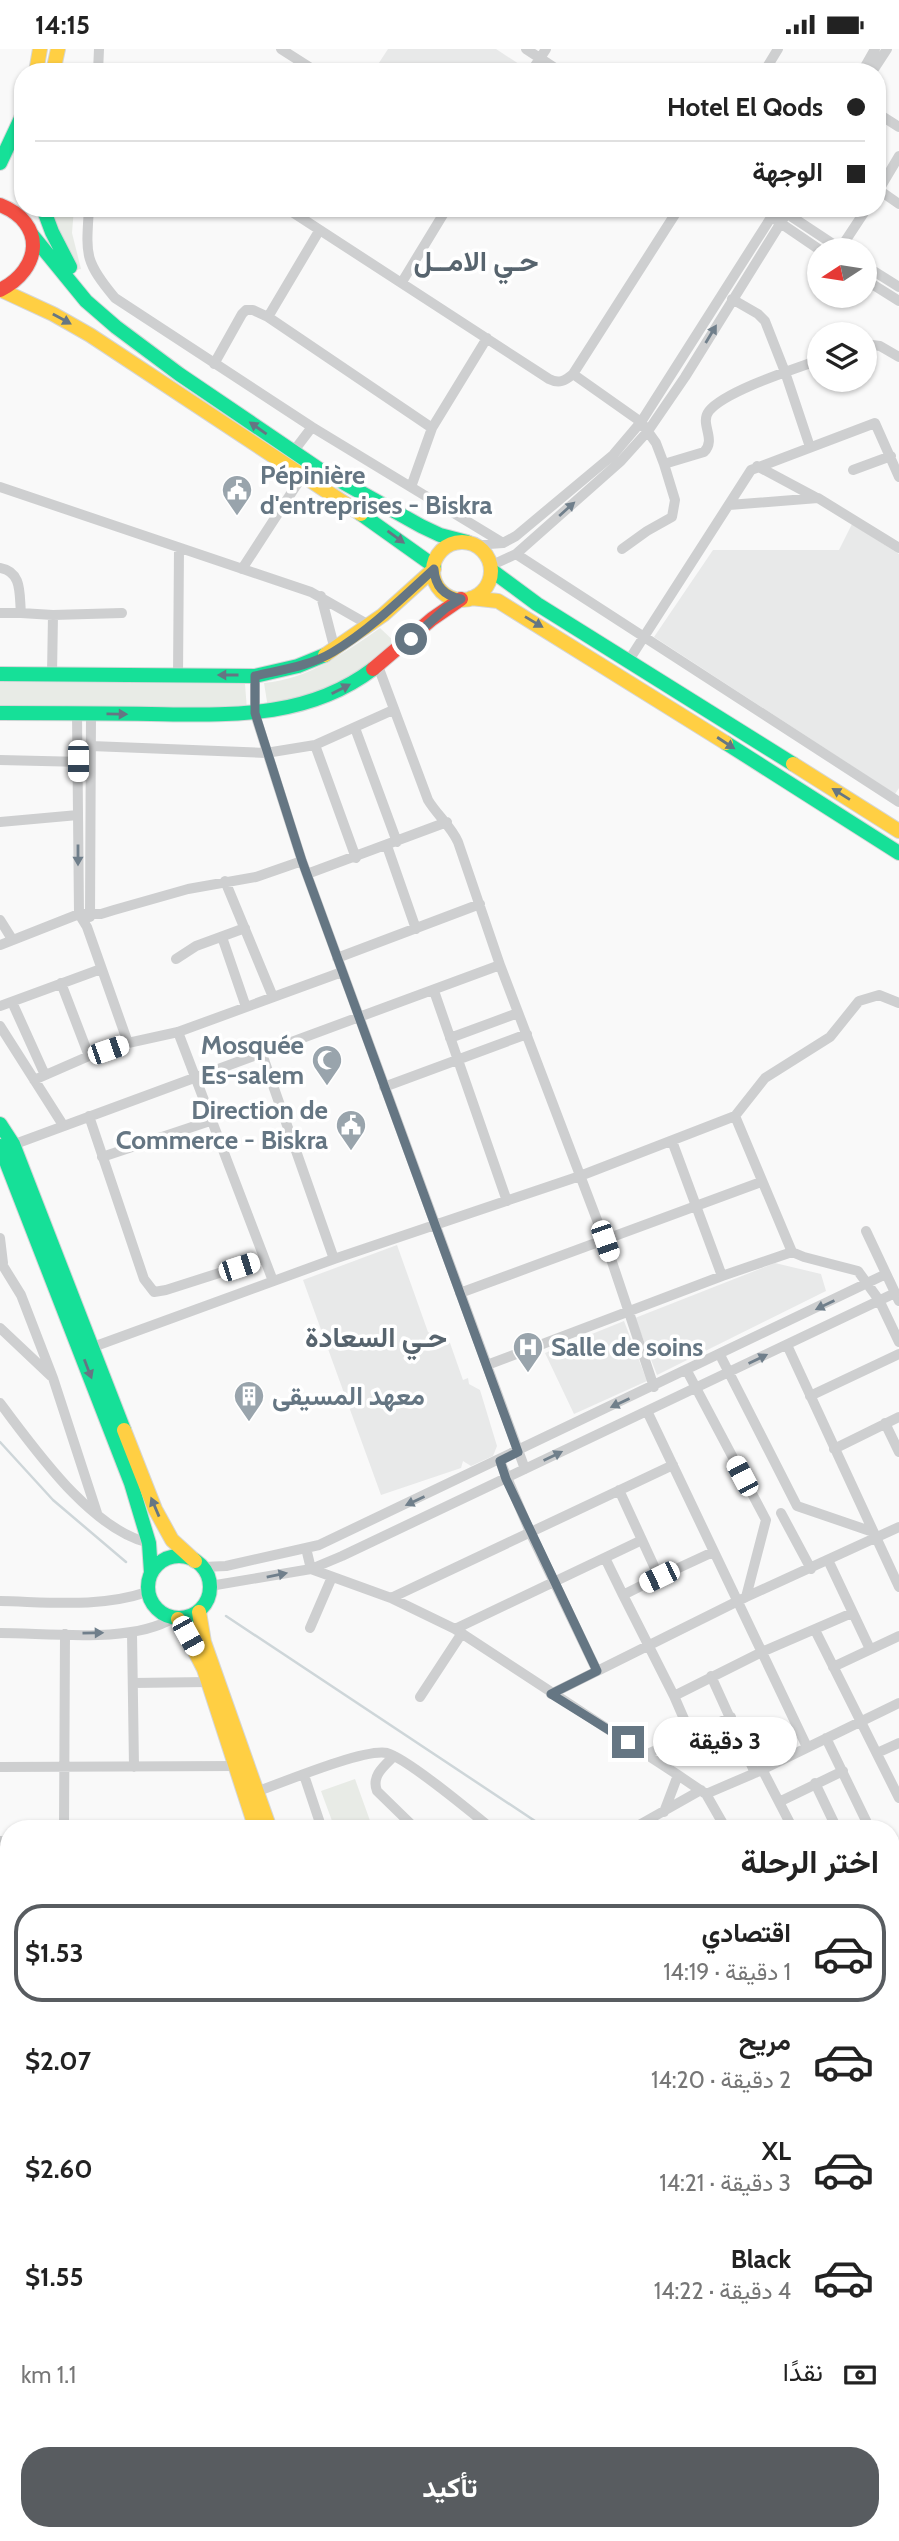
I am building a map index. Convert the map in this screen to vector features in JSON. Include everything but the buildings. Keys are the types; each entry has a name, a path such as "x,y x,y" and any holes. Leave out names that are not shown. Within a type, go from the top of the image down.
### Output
{"street":[{"path":"281,49 303,63"},
{"path":"526,49 543,53"},
{"path":"0,163 14,133"},
{"path":"886,178 899,156"},
{"path":"21,217 86,301 116,327 293,452 421,526 483,550 491,568 537,604 899,831"},
{"path":"0,290 23,275 30,263 33,249 30,231 34,217"},
{"path":"47,217 62,254 76,277 116,327"},
{"path":"89,217 87,255 97,277 115,298 312,427 503,543"},
{"path":"300,217 549,379 560,382 573,374 672,217"},
{"path":"402,282 442,217"},
{"path":"0,713 274,712 322,698 347,687 394,655 446,608 486,586 491,568 516,554 621,461 732,299 776,217"},
{"path":"0,674 255,676 298,666 335,650 369,625 434,568 442,550 449,545 503,543 516,536 645,427 776,217"},
{"path":"784,217 807,238"},
{"path":"787,217 821,238"},
{"path":"848,238 861,217"},
{"path":"268,317 319,230"},
{"path":"877,273 899,287"},
{"path":"877,287 899,301"},
{"path":"0,290 53,314 90,335 397,537 434,568 437,584 443,592 452,597 498,601 533,621 899,853"},
{"path":"732,299 765,321 810,447"},
{"path":"214,363 246,310 253,310 268,317 432,428"},
{"path":"411,487 432,428 487,338"},
{"path":"877,346 899,357"},
{"path":"664,464 704,452 708,448 710,441 706,417 709,411 722,401 807,364"},
{"path":"573,374 645,427 664,464 675,501 675,513 669,520 622,549"},
{"path":"629,660 743,480 757,466 875,423 899,477"},
{"path":"293,452 312,427"},
{"path":"853,470 891,456"},
{"path":"757,466 818,498 899,548"},
{"path":"242,569 303,475"},
{"path":"0,487 321,596 369,625"},
{"path":"729,505 818,498"},
{"path":"178,675 179,548"},
{"path":"516,554 899,801"},
{"path":"0,569 10,570 18,579 21,614"},
{"path":"321,596 335,650"},
{"path":"0,613 122,613"},
{"path":"52,674 53,615"},
{"path":"377,666 428,800 458,842 500,965 605,1241 654,1387"},
{"path":"255,676 255,713 302,861 525,1469"},
{"path":"91,746 266,753 315,745 393,710"},
{"path":"84,714 91,746 91,913 87,927"},
{"path":"84,714 78,761 79,914 87,927 128,1043"},
{"path":"355,728 416,929"},
{"path":"315,745 356,857"},
{"path":"0,760 90,763"},
{"path":"0,822 78,815"},
{"path":"307,874 447,823"},
{"path":"0,944 79,914 114,911 188,889 256,877 302,861"},
{"path":"225,881 273,997"},
{"path":"337,958 480,904"},
{"path":"0,920 12,939"},
{"path":"176,959 196,946 246,929"},
{"path":"222,937 246,1007"},
{"path":"4,1147 359,1019 500,965"},
{"path":"0,1006 101,969"},
{"path":"40,1077 89,1056 128,1043 178,1032 342,972"},
{"path":"61,983 89,1056"},
{"path":"434,991 507,1201"},
{"path":"93,1347 334,1259 580,1176 735,1116 765,1077 830,1037 859,1000 879,995 899,1003"},
{"path":"12,1002 40,1077 63,1125"},
{"path":"450,1038 518,1013"},
{"path":"1,1028 40,1077"},
{"path":"178,1032 198,1078 273,1281"},
{"path":"384,1087 527,1034"},
{"path":"262,1054 334,1259"},
{"path":"89,1116 144,1279 153,1292 263,1259"},
{"path":"735,1116 792,1252"},
{"path":"103,1157 214,1120"},
{"path":"0,1124 4,1147 131,1483 149,1543 151,1573 148,1592 156,1609 175,1618 196,1650 236,1766 265,1820"},
{"path":"672,1141 722,1276"},
{"path":"0,1633 132,1633 155,1628 175,1618 199,1612 209,1596 210,1586 199,1564 178,1548 166,1532 93,1347 4,1147"},
{"path":"460,1293 761,1182"},
{"path":"210,1586 311,1569 506,1479 879,1300 897,1297 866,1231"},
{"path":"0,1238 1,1262 21,1295 53,1378 97,1513"},
{"path":"487,1365 792,1252 853,1268 869,1284 879,1300 899,1342"},
{"path":"151,1573 157,1564 176,1556 199,1564 226,1566 319,1545 500,1461 886,1274"},
{"path":"0,1328 53,1378"},
{"path":"787,1345 899,1587"},
{"path":"810,1396 899,1354"},
{"path":"720,1355 797,1506 874,1535"},
{"path":"687,1371 766,1520 742,1600"},
{"path":"0,1403 74,1494 125,1534 149,1543"},
{"path":"647,1411 713,1552 742,1600 762,1652 807,1747"},
{"path":"834,1449 899,1417"},
{"path":"885,1423 899,1452"},
{"path":"500,1461 530,1532 597,1671"},
{"path":"391,1598 673,1465"},
{"path":"619,1490 659,1577"},
{"path":"766,1520 797,1506"},
{"path":"781,1513 811,1569"},
{"path":"551,1694 811,1569 874,1535 899,1527"},
{"path":"420,1697 459,1631 642,1540"},
{"path":"306,1548 311,1569"},
{"path":"623,1595 713,1552"},
{"path":"605,1558 691,1735"},
{"path":"828,1560 870,1649"},
{"path":"311,1569 391,1598 459,1631 551,1694 704,1792 721,1820"},
{"path":"310,1628 332,1577"},
{"path":"0,1601 96,1602 129,1598 148,1592"},
{"path":"199,1612 204,1642 251,1793 255,1820"},
{"path":"674,1696 762,1652 852,1613"},
{"path":"815,1630 899,1798"},
{"path":"132,1633 134,1767"},
{"path":"64,1820 65,1634"},
{"path":"833,1667 899,1636"},
{"path":"711,1676 759,1771 781,1801 789,1820"},
{"path":"133,1683 208,1682"},
{"path":"649,1820 704,1792 759,1771 899,1703"},
{"path":"647,1754 731,1717"},
{"path":"826,1738 866,1820"},
{"path":"877,1753 899,1742"},
{"path":"251,1793 364,1755 384,1752 394,1756 480,1820"},
{"path":"394,1756 378,1774 375,1784 377,1791 407,1820"},
{"path":"0,1767 236,1766"},
{"path":"781,1801 842,1771"},
{"path":"304,1775 319,1820"},
{"path":"664,1812 678,1775"},
{"path":"815,1783 833,1820"}],"shaded area":[{"path":"388,49 496,49 517,63 379,63"},
{"path":"51,217 73,217 72,233 81,269 76,270"},
{"path":"852,524 899,554 899,788 895,794 654,637 713,550 839,550"},
{"path":"380,628 398,645 333,690 268,708 264,683 280,681 311,670"},
{"path":"0,682 245,684 247,710 0,708"},
{"path":"397,1245 428,1332 450,1343 463,1380 468,1378 469,1384 480,1390 497,1446 493,1456 471,1466 463,1461 461,1468 381,1495 303,1280"},
{"path":"775,1263 821,1274 826,1291 657,1375 635,1318"},
{"path":"624,1321 647,1381 574,1414 545,1353"},
{"path":"355,1779 370,1820 332,1820 321,1791"}],"waterway":[{"path":"0,1442 53,1500 126,1562"},
{"path":"226,1616 533,1820"}],"traffic: fast":[{"path":"0,163 14,133"},
{"path":"46,217 70,267"},
{"path":"32,235 86,301 179,374 319,469 421,526 440,535 467,542"},
{"path":"361,514 434,566"},
{"path":"491,570 537,604 793,764"},
{"path":"0,674 255,676 298,666 325,655"},
{"path":"0,713 210,714 267,711 322,697 373,669"},
{"path":"726,743 899,853"},
{"path":"0,1124 13,1144 124,1430"},
{"path":"0,1146 131,1483 149,1543 151,1572"},
{"path":"173,1556 185,1556 201,1565 208,1575 210,1587 208,1599 201,1609 185,1618 173,1618 162,1613 153,1604 148,1593 148,1581 153,1570 162,1561 173,1556"}],"traffic: slow":[{"path":"38,63 40,49"},
{"path":"55,63 58,49"},
{"path":"1,290 90,335 361,514"},
{"path":"462,542 478,547 486,555 491,571 486,587 478,595 462,600 446,595 438,587 433,571 438,555 446,547 462,542"},
{"path":"325,655 383,615 434,569"},
{"path":"471,598 498,601 726,743"},
{"path":"793,764 899,831"},
{"path":"124,1430 155,1509 172,1540 195,1561"},
{"path":"199,1612 204,1642 267,1820"},
{"path":"178,1619 204,1669 253,1820"}],"traffic: jam":[{"path":"0,205 14,212"},
{"path":"0,290 14,281 31,259 31,234 19,217"},
{"path":"373,669 432,619 461,599"}],"place":[{"name":"Pépinière d'entreprises - Biskra","path":"237,517"},
{"name":"Mosquée Es-salem","path":"327,1087"},
{"name":"Direction de Commerce - Biskra","path":"351,1152"},
{"name":"Salle de soins","path":"528,1374"},
{"name":"معهد المسيقى","path":"249,1423"}],"district":[{"name":"حـي الامــل","path":"476,261"},
{"name":"حـي السعادة","path":"376,1337"}],"route":[{"path":"411,639 446,608 461,599 443,592 437,584 434,569 383,615 331,653 298,666 255,676 255,713 302,861 518,1452 500,1461 506,1479 597,1671 551,1694 628,1742"}]}
